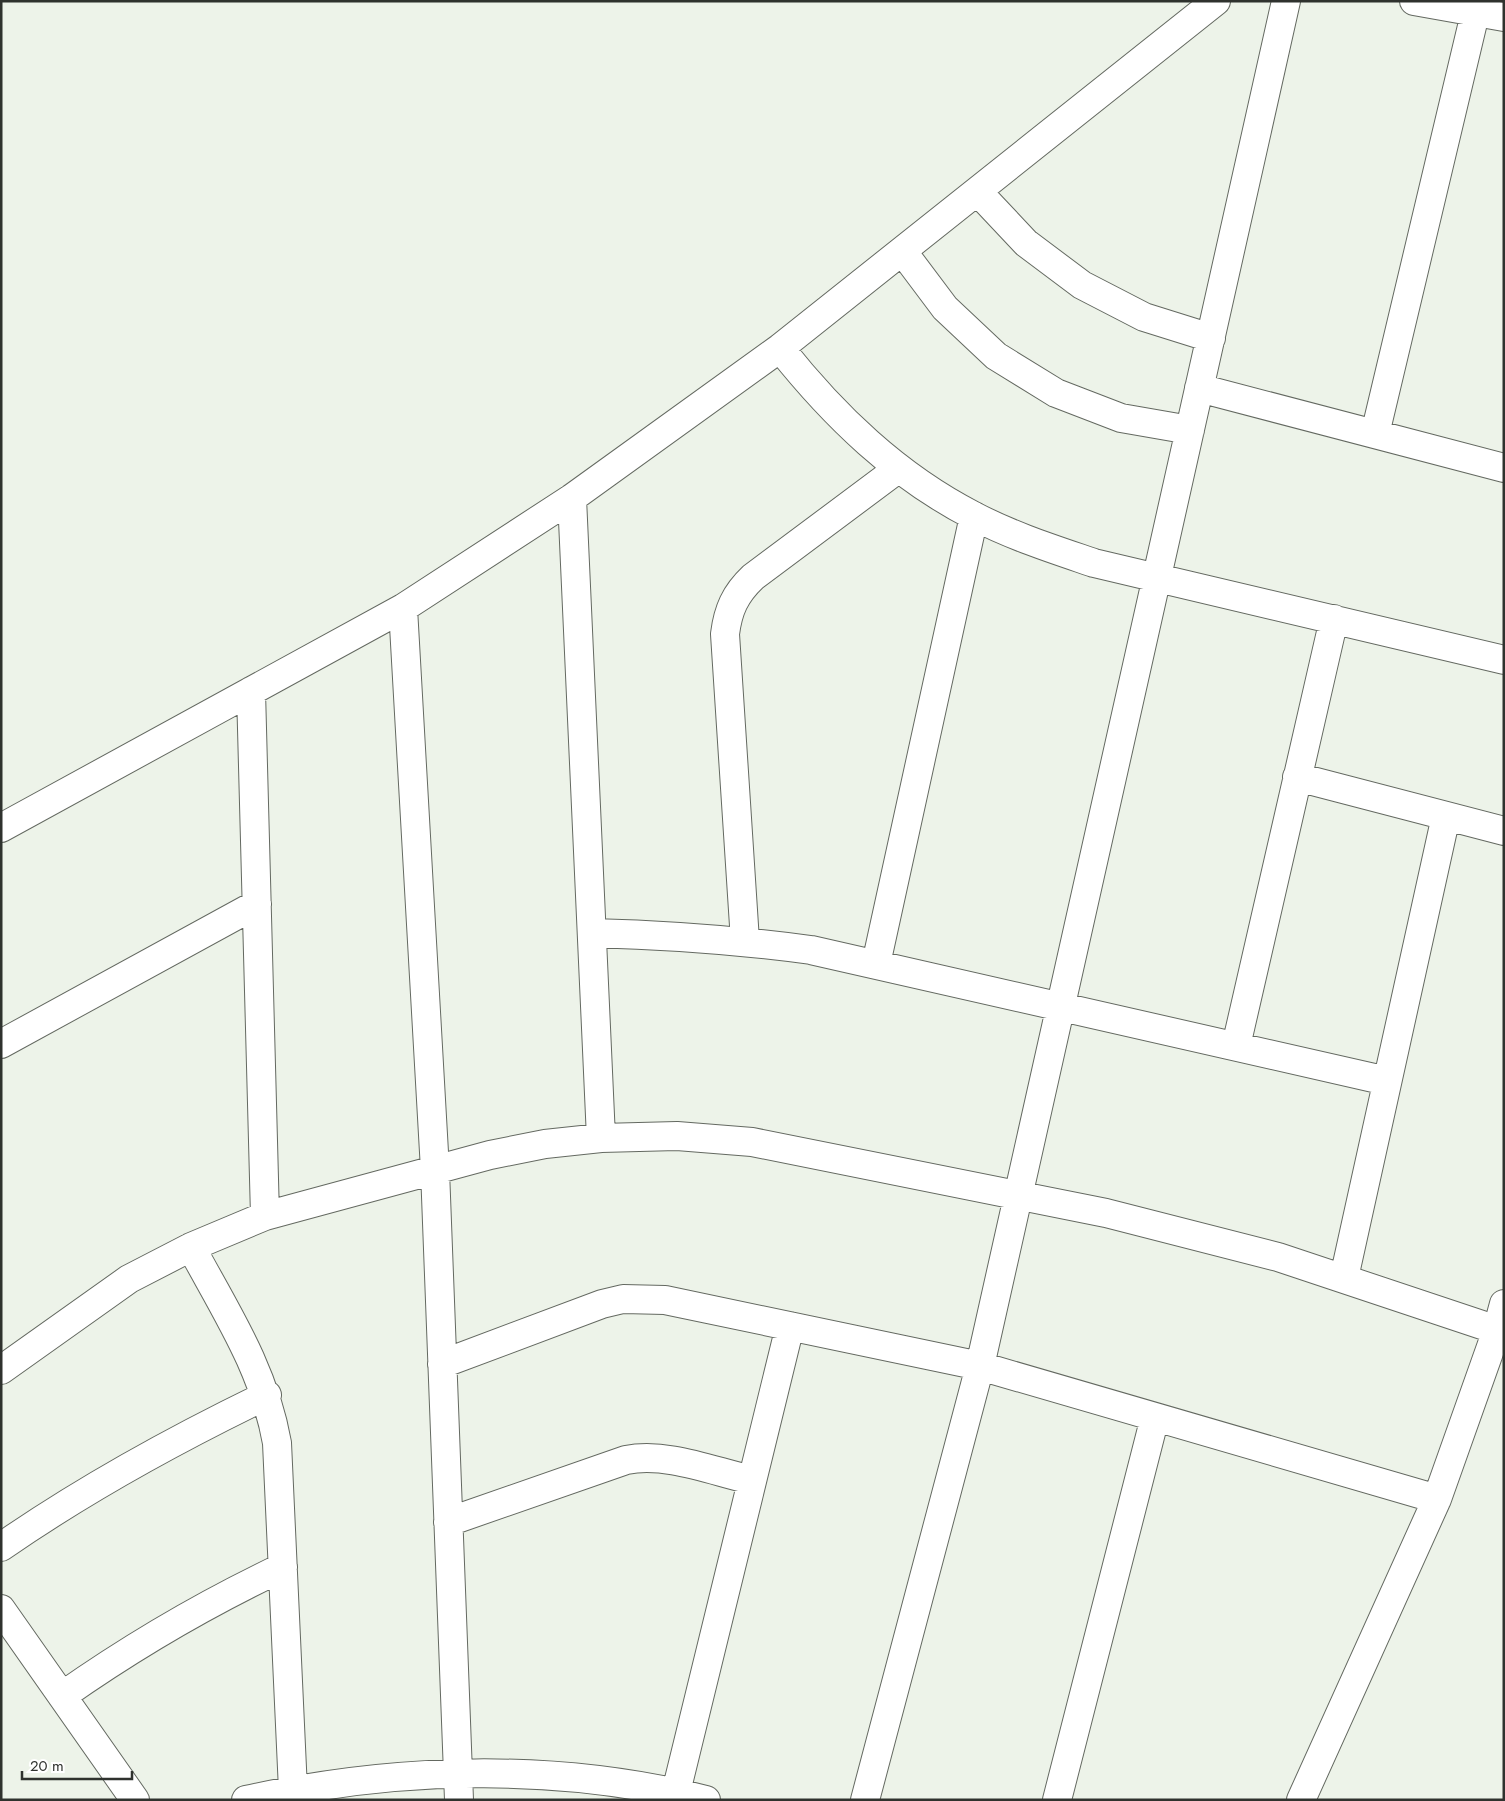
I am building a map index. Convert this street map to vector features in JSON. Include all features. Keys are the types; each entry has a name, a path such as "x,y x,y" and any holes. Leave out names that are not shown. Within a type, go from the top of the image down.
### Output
{"street":[{"path":"1,828 403,608 572,498 780,348 1216,1"},
{"path":"865,1800 980,1366 1286,1"},
{"path":"1414,1 1476,6 1504,17"},
{"path":"1375,434 1476,6"},
{"path":"978,192 1026,243 1082,285 1144,317 1211,338"},
{"path":"903,252 945,308 996,356 1048,388 1121,418 1190,430"},
{"path":"780,348 816,392 855,432 899,468 935,494 974,516 1042,546 1094,563 1157,576 1504,660"},
{"path":"1199,388 1504,468"},
{"path":"744,941 725,634 732,602 741,588 753,577 899,468"},
{"path":"572,498 601,1138"},
{"path":"876,964 974,516"},
{"path":"403,608 435,1170 459,1787"},
{"path":"1236,1046 1334,619"},
{"path":"251,691 266,1216"},
{"path":"1297,778 1504,831"},
{"path":"1344,1278 1446,816"},
{"path":"1,1044 257,904"},
{"path":"592,933 668,935 744,941 811,950 1387,1081"},
{"path":"1,1370 129,1279 191,1247 266,1216 490,1155 545,1144 601,1138 677,1136 752,1142 1019,1196 1192,1234 1344,1278 1500,1317 1437,1499 1301,1800"},
{"path":"191,1247 250,1355 267,1395 277,1443 293,1790"},
{"path":"442,1364 602,1304 623,1299 665,1300 980,1366 1437,1499"},
{"path":"676,1792 790,1326"},
{"path":"1,1547 115,1474 190,1432 267,1395"},
{"path":"1057,1800 1155,1417"},
{"path":"448,1522 626,1460 638,1458 663,1459 752,1480"},
{"path":"62,1696 114,1659 169,1625 226,1594 283,1567"},
{"path":"1,1609 135,1800"},
{"path":"246,1800 347,1781 459,1787 531,1775 595,1780 676,1792 706,1800"}]}
